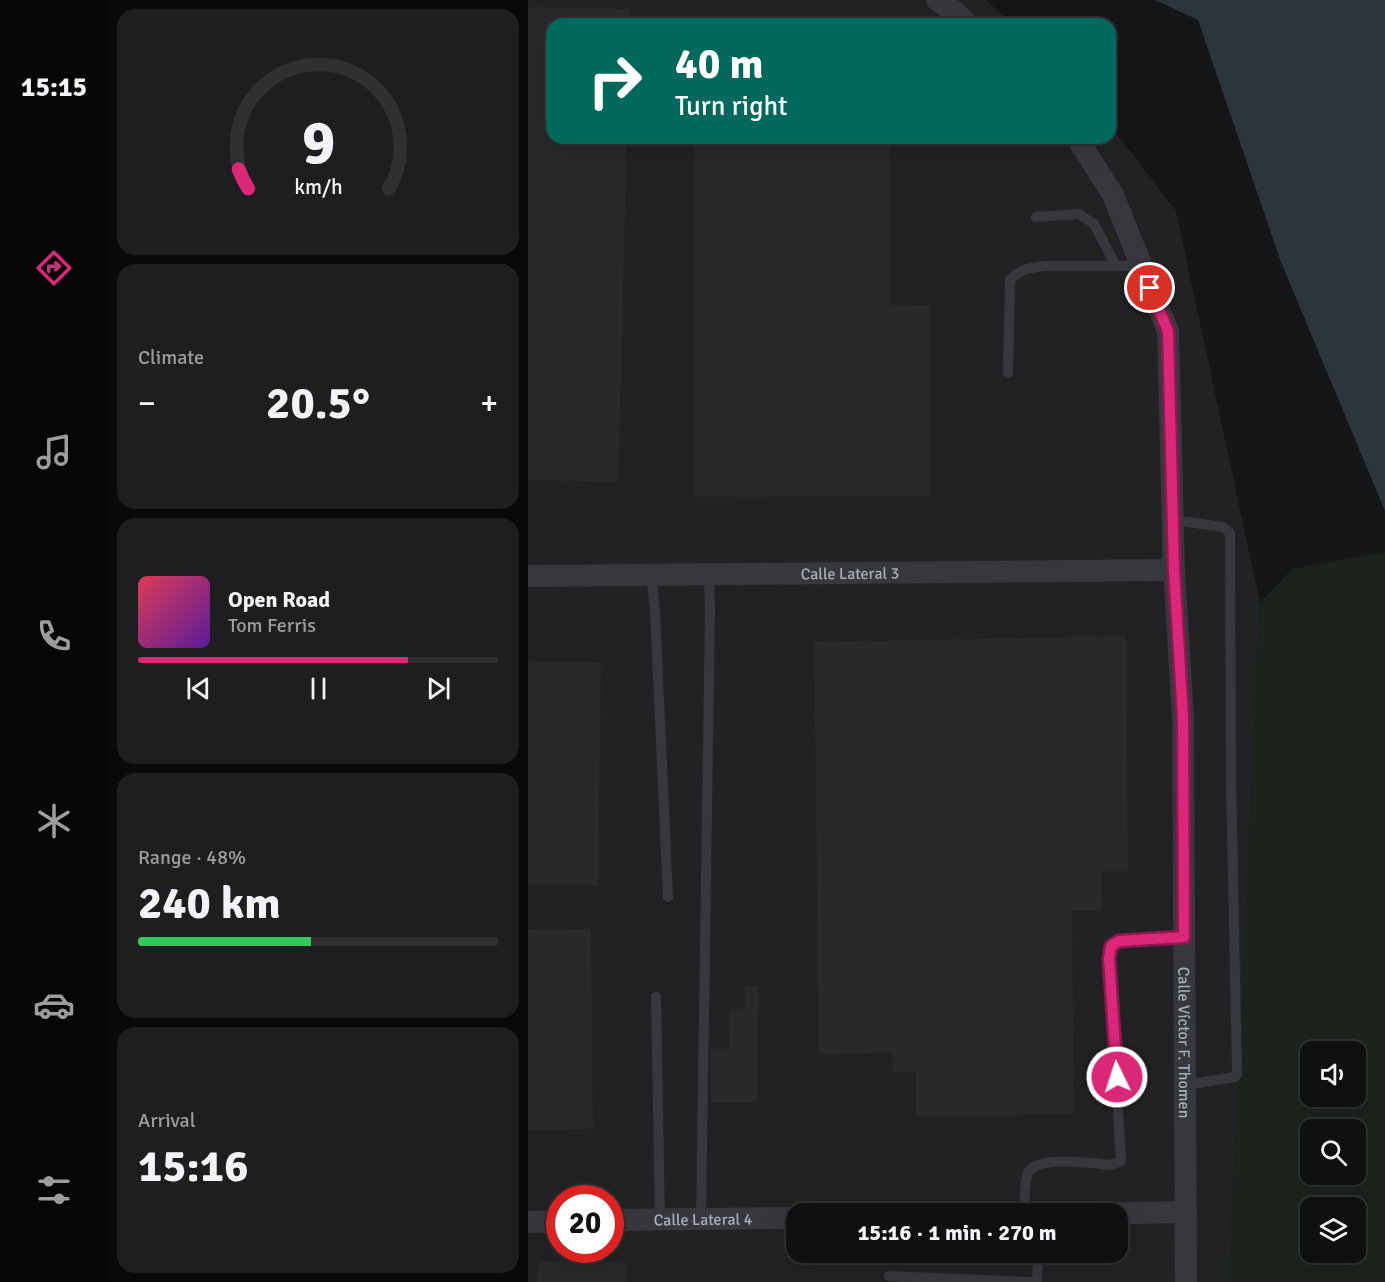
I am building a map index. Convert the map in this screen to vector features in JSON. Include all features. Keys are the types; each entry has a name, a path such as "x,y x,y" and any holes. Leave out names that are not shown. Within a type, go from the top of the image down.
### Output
{"street":[{"path":"937,0 962,18"},
{"name":"Calle Víctor F. Thomen","path":"1081,144 1113,195 1168,331 1174,570 1183,718 1186,1282"},
{"name":"Calle Lateral 3","path":"528,576 1174,570"},
{"path":"1128,1213 1185,1212"},
{"name":"Calle Lateral 4","path":"624,1221 786,1218"},
{"path":"528,1222 546,1221"}],"lane":[{"path":"1036,217 1079,214 1094,224 1116,266"},
{"path":"1008,373 1010,280 1016,274 1026,269 1044,266 1141,266"},
{"path":"1173,520 1223,527 1230,533 1231,778 1237,1074 1235,1077 1185,1085"},
{"path":"651,574 655,610 668,897"},
{"path":"701,1219 709,574"},
{"path":"1025,1203 1028,1173 1036,1165 1048,1162 1112,1166 1121,1161 1109,958 1111,946 1119,941 1184,937"},
{"path":"656,997 660,1220"},
{"path":"1037,1282 1038,1263"},
{"path":"890,1276 1030,1282"}],"shaded area":[{"path":"528,0 986,0 1007,18 546,18 546,144 1116,144 1116,133 1176,211 1260,603 1229,1282 528,1282"},
{"path":"1155,0 1385,0 1385,511 1281,262 1198,20"},
{"path":"1385,552 1385,1282 1229,1282 1260,603 1292,569"}],"building":[{"path":"528,7 630,9 630,18 546,18 546,144 627,144 618,482 528,480"},
{"path":"694,144 890,144 890,306 930,305 930,496 694,497"},
{"path":"1126,636 1128,871 1101,871 1102,910 1072,910 1074,1114 916,1117 916,1072 893,1073 892,1053 819,1054 814,642"},
{"path":"528,661 601,662 598,885 528,884"},
{"path":"591,929 593,1129 528,1130 528,930"},
{"path":"745,987 758,987 757,1102 711,1102 711,1049 729,1049 730,1009 745,1009"},
{"path":"538,1261 546,1263 627,1263 626,1282 538,1282"}],"route":[{"path":"1117,1077 1109,958 1111,946 1119,941 1184,937 1183,718 1174,570 1168,331 1150,288"}]}
